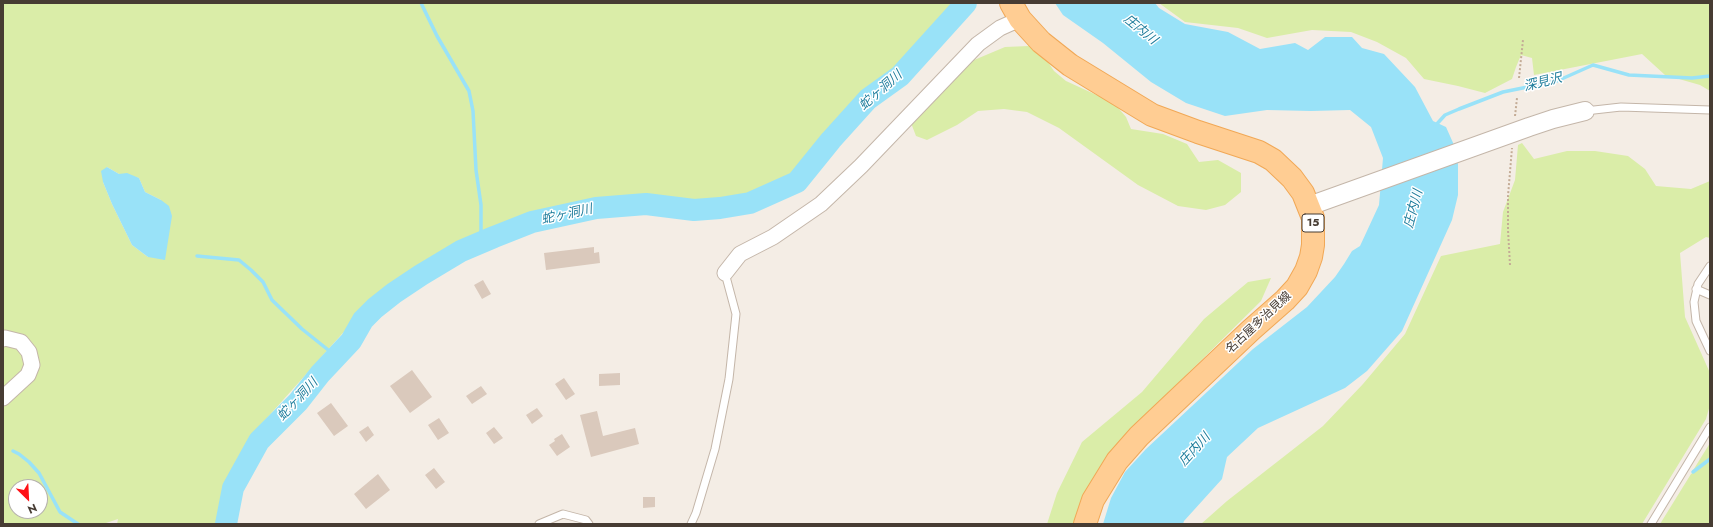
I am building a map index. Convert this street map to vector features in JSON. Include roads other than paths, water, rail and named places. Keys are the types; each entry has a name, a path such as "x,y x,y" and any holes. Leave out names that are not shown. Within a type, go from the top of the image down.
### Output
{"main road":[{"name":"名古屋多治見線","path":"1015,11 1041,42 1070,65 1152,115 1259,152 1273,160 1292,178 1303,193 1313,218 1313,245 1306,271 1297,287 1135,441 1117,461 1093,500 1085,524"}],"street":[{"path":"725,273 740,254 773,238 821,204 861,166 978,44 1000,28 1015,11"},
{"path":"1309,206 1512,133 1553,119 1585,111"},
{"path":"3,339 5,338 21,342 29,352 32,365 28,375 3,398"}],"lane":[{"path":"1585,111 1621,107 1710,110"},
{"path":"1710,266 1701,277 1696,290 1694,311 1696,321 1710,351"},
{"path":"691,524 696,513 715,449 729,379 736,314 725,273"},
{"path":"1696,290 1710,295"},
{"path":"1651,524 1710,428"},
{"path":"539,524 563,514 586,520 590,524"}],"water":[{"name":"庄内川","path":"1055,3 1155,3 1159,8 1185,24 1228,32 1260,49 1295,43 1308,50 1325,37 1352,37 1362,48 1384,54 1415,87 1433,121 1446,127 1454,145 1458,164 1458,195 1452,220 1402,331 1367,371 1345,388 1258,428 1227,457 1222,479 1184,521 1183,524 1103,524 1111,498 1125,472 1146,449 1253,349 1307,307 1335,277 1352,251 1360,246 1379,205 1383,158 1371,127 1350,110 1267,110 1225,116 1186,103 1151,82 1103,43 1063,15"},
{"path":"107,167 119,174 127,173 139,178 145,192 169,206 172,216 165,260 148,257 132,245 103,182 101,171"}],"waterway":[{"path":"421,3 437,36 469,91 473,111 476,170 481,205 481,232 484,241"},
{"name":"蛇ヶ洞川","path":"226,524 233,488 259,441 298,402 320,374 351,341 363,320 394,293 461,251 532,222 596,208 646,204 694,210 720,208 750,203 797,182 831,140 868,99 900,76 966,3"},
{"name":"深見沢","path":"1435,126 1445,115 1503,92 1557,81 1593,65 1629,75 1692,78 1710,76"},
{"path":"197,256 239,260 263,282 272,300 302,329 337,357"},
{"path":"13,451 29,462 39,473 60,512 78,524"},
{"path":"1693,472 1710,459"}]}
